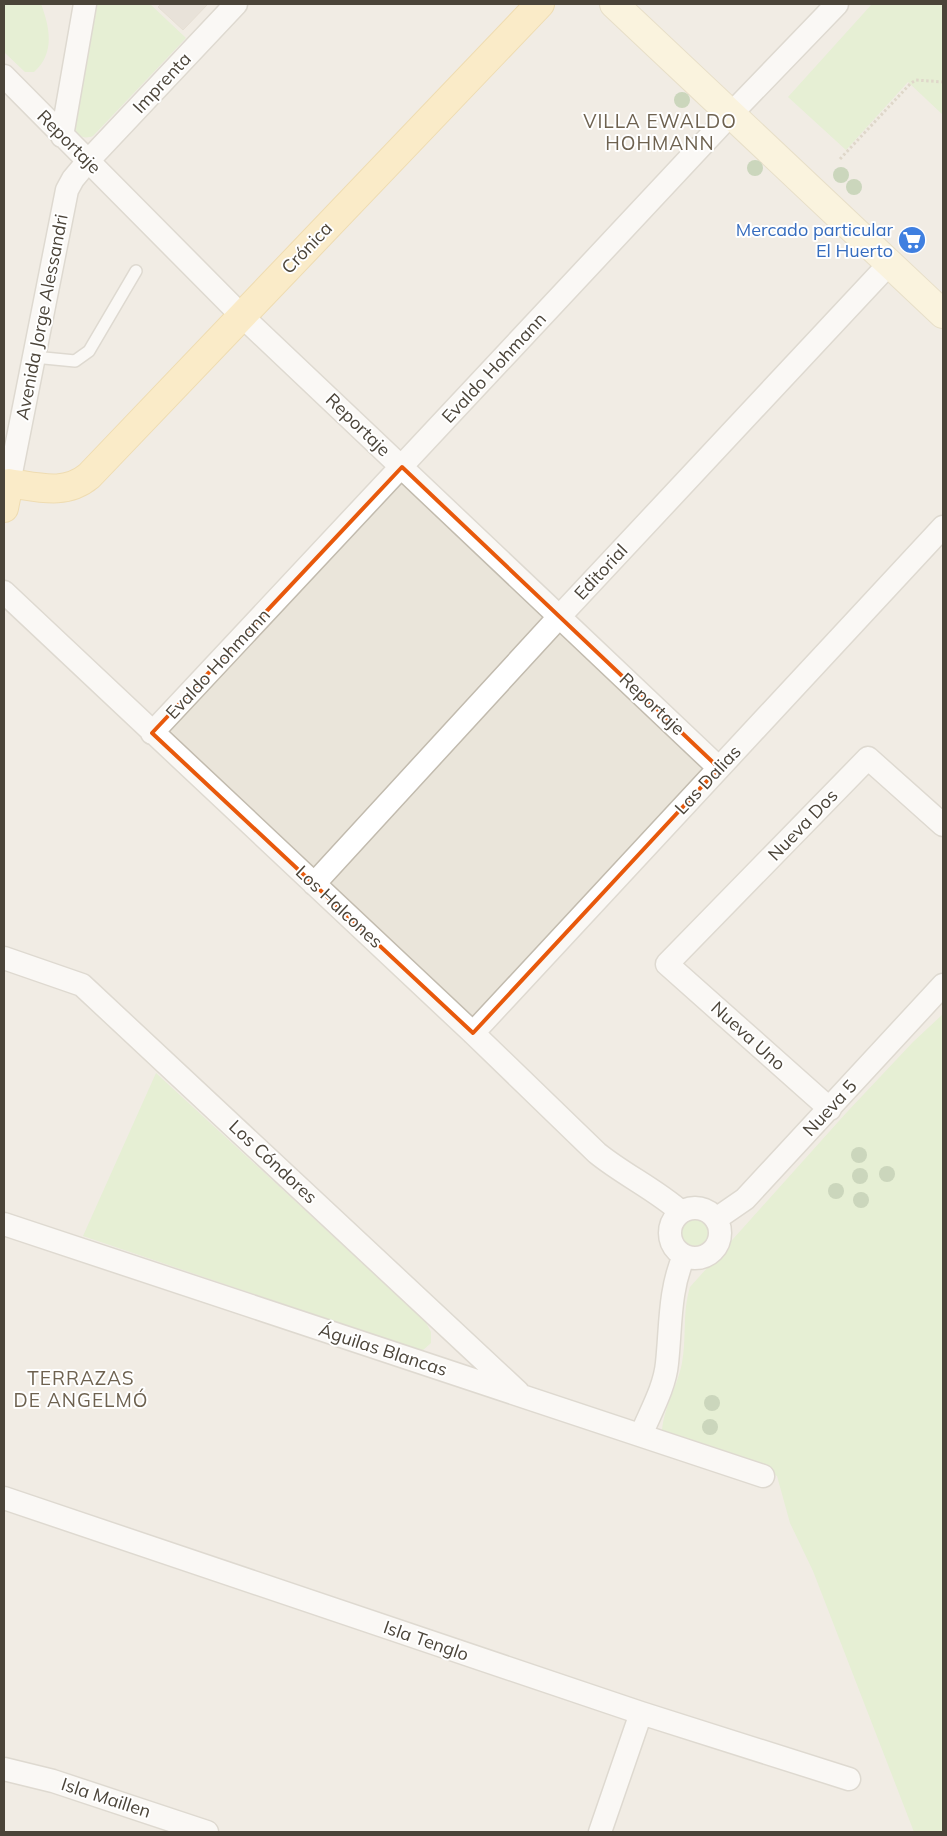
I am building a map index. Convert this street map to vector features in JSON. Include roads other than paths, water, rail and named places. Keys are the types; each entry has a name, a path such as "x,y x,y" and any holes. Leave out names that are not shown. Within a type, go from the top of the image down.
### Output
{"main road":[{"name":"Crónica","path":"6,491 72,487 89,476 540,4"},
{"path":"614,4 943,314"}],"street":[{"name":"Imprenta","path":"88,162 236,4"},
{"name":"Evaldo Hohmann","path":"152,733 731,114 837,4"},
{"path":"62,136 81,8"},
{"name":"Reportaje","path":"4,76 242,316 719,768"},
{"name":"Avenida Jorge Alessandri","path":"6,491 67,190 73,179 88,162"},
{"name":"Editorial","path":"314,884 559,617 890,263"},
{"name":"Las Dalias","path":"473,1033 943,527"},
{"name":"Los Halcones","path":"4,592 473,1033 603,1158 654,1191 681,1212"},
{"name":"Nueva Dos","path":"667,964 868,758 943,825"},
{"name":"Los Cóndores","path":"4,958 82,985 523,1396"},
{"name":"Nueva Uno","path":"667,964 830,1109"},
{"name":"Nueva 5","path":"716,1219 745,1199 936,1001 943,985"},
{"path":"688,1209 704,1209 716,1219 721,1235 715,1250 700,1258 684,1256 672,1243 671,1226 681,1212 688,1209"},
{"name":"Águilas Blancas","path":"4,1224 763,1476"},
{"path":"642,1435 667,1364 668,1333 673,1292 684,1256"},
{"name":"Isla Tenglo","path":"4,1498 641,1713 849,1779"},
{"path":"600,1832 641,1713"},
{"name":"Isla Maillen","path":"4,1769 53,1781 207,1832"}],"lane":[{"path":"34,357 74,361 89,350 136,271"}],"place":[{"name":"Mercado particular El Huerto","path":"912,240"}],"district":[{"name":"VILLA EWALDO HOHMANN","path":"660,132"},
{"name":"TERRAZAS DE ANGELMÓ","path":"81,1389"}]}
